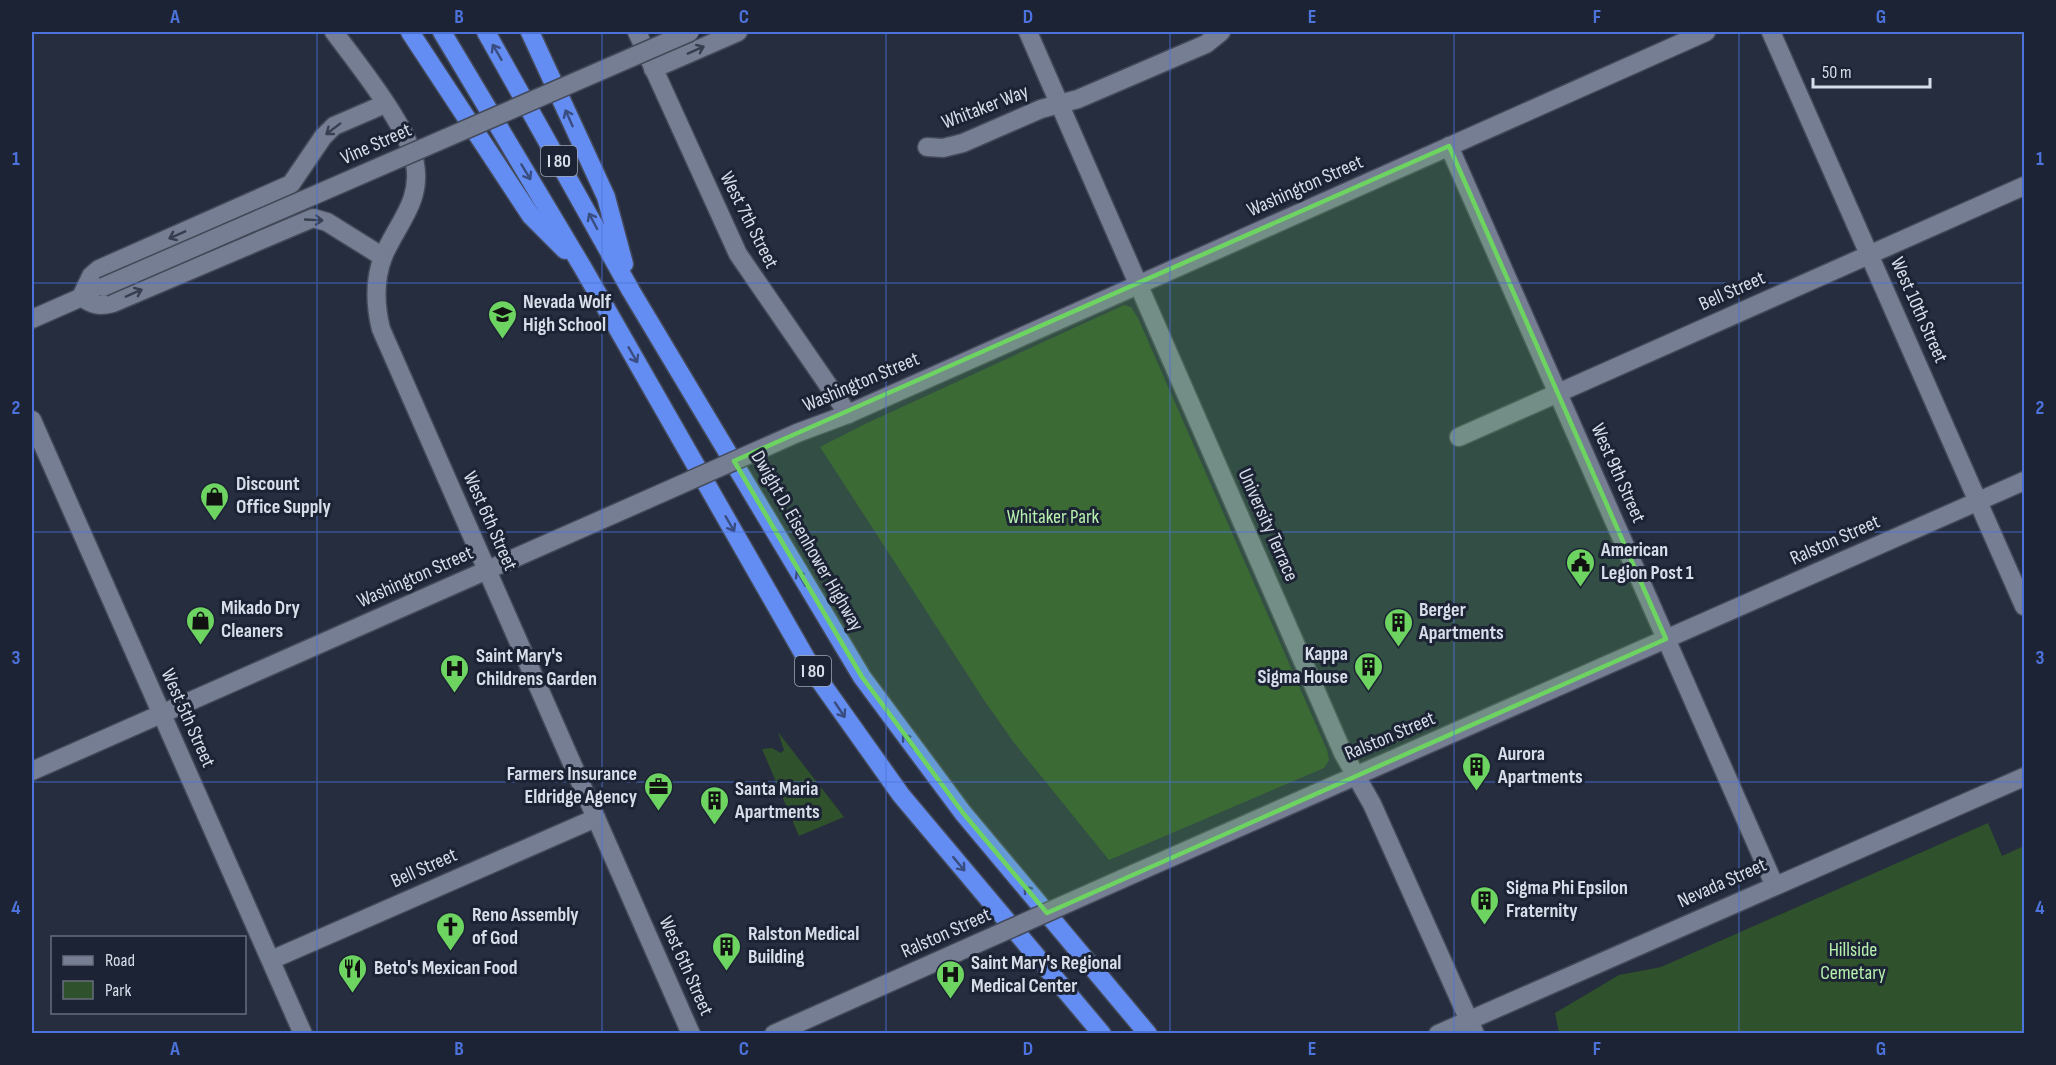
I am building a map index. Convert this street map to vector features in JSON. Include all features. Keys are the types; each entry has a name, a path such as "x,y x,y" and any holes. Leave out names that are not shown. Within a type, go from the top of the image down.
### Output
{"highway":[{"path":"410,32 531,216 583,268"},
{"name":"I 80","path":"442,32 583,268 815,674 901,795 1102,1034"},
{"name":"Dwight D. Eisenhower Highway","path":"486,32 631,291 862,677 963,813 1148,1034"},
{"path":"530,32 606,197 631,291"},
{"path":"1108,986 1155,1034"}],"street":[{"name":"West 6th Street","path":"334,32 385,104 412,152 417,175 409,212 383,257 376,293 381,329 691,1034"},
{"name":"West 7th Street","path":"639,32 653,69 738,254 848,414"},
{"name":"Vine Street","path":"32,319 690,32"},
{"path":"653,69 738,32"},
{"name":"University Terrace","path":"1028,32 1343,753 1372,804 1472,1026"},
{"name":"Whitaker Way","path":"927,147 943,148 963,143 1059,104 1078,99 1206,44 1221,32"},
{"name":"Washington Street","path":"32,771 797,433 848,414 1706,32"},
{"name":"West 10th Street","path":"1772,32 2025,606"},
{"name":"Vine Street","path":"81,297 85,285 99,269 291,184 323,137 334,126 385,104"},
{"name":"West 9th Street","path":"1449,146 1774,884"},
{"name":"Bell Street","path":"1459,437 2025,186"},
{"path":"81,297 92,304 102,306 113,303 313,218 327,222 383,257"},
{"name":"West 5th Street","path":"32,420 303,1034"},
{"name":"Ralston Street","path":"774,1034 2025,481"},
{"name":"Nevada Street","path":"1438,1034 1472,1026 1774,884 2025,777"},
{"name":"Bell Street","path":"271,960 596,818"}],"highlighted area":[{"path":"1449,146 1666,639 1047,913 963,813 862,677 734,461"}],"green space":[{"name":"Whitaker Park","path":"1124,305 1131,307 1138,318 1327,750 1329,760 1324,768 1109,860 1015,744 984,700 820,447"},
{"path":"778,732 844,817 799,836 762,749 772,748 781,753 784,750"},
{"name":"Hillside Cemetary","path":"1988,823 2002,856 2024,846 2024,1033 1559,1033 1555,1013 1619,975 1661,967"}],"place":[{"name":"Nevada Wolf High School","path":"502,340"},
{"name":"Discount Office Supply","path":"215,522"},
{"name":"American Legion Post 1","path":"1580,588"},
{"name":"Mikado Dry Cleaners","path":"200,646"},
{"name":"Berger Apartments","path":"1398,648"},
{"name":"Kappa Sigma House","path":"1369,692"},
{"name":"Saint Mary's Childrens Garden","path":"455,694"},
{"name":"Aurora Apartments","path":"1477,792"},
{"name":"Farmers Insurance Eldridge Agency","path":"658,812"},
{"name":"Santa Maria Apartments","path":"714,826"},
{"name":"Sigma Phi Epsilon Fraternity","path":"1485,926"},
{"name":"Reno Assembly of God","path":"451,952"},
{"name":"Ralston Medical Building","path":"727,972"},
{"name":"Beto's Mexican Food","path":"353,994"},
{"name":"Saint Mary's Regional Medical Center","path":"950,1000"}]}
